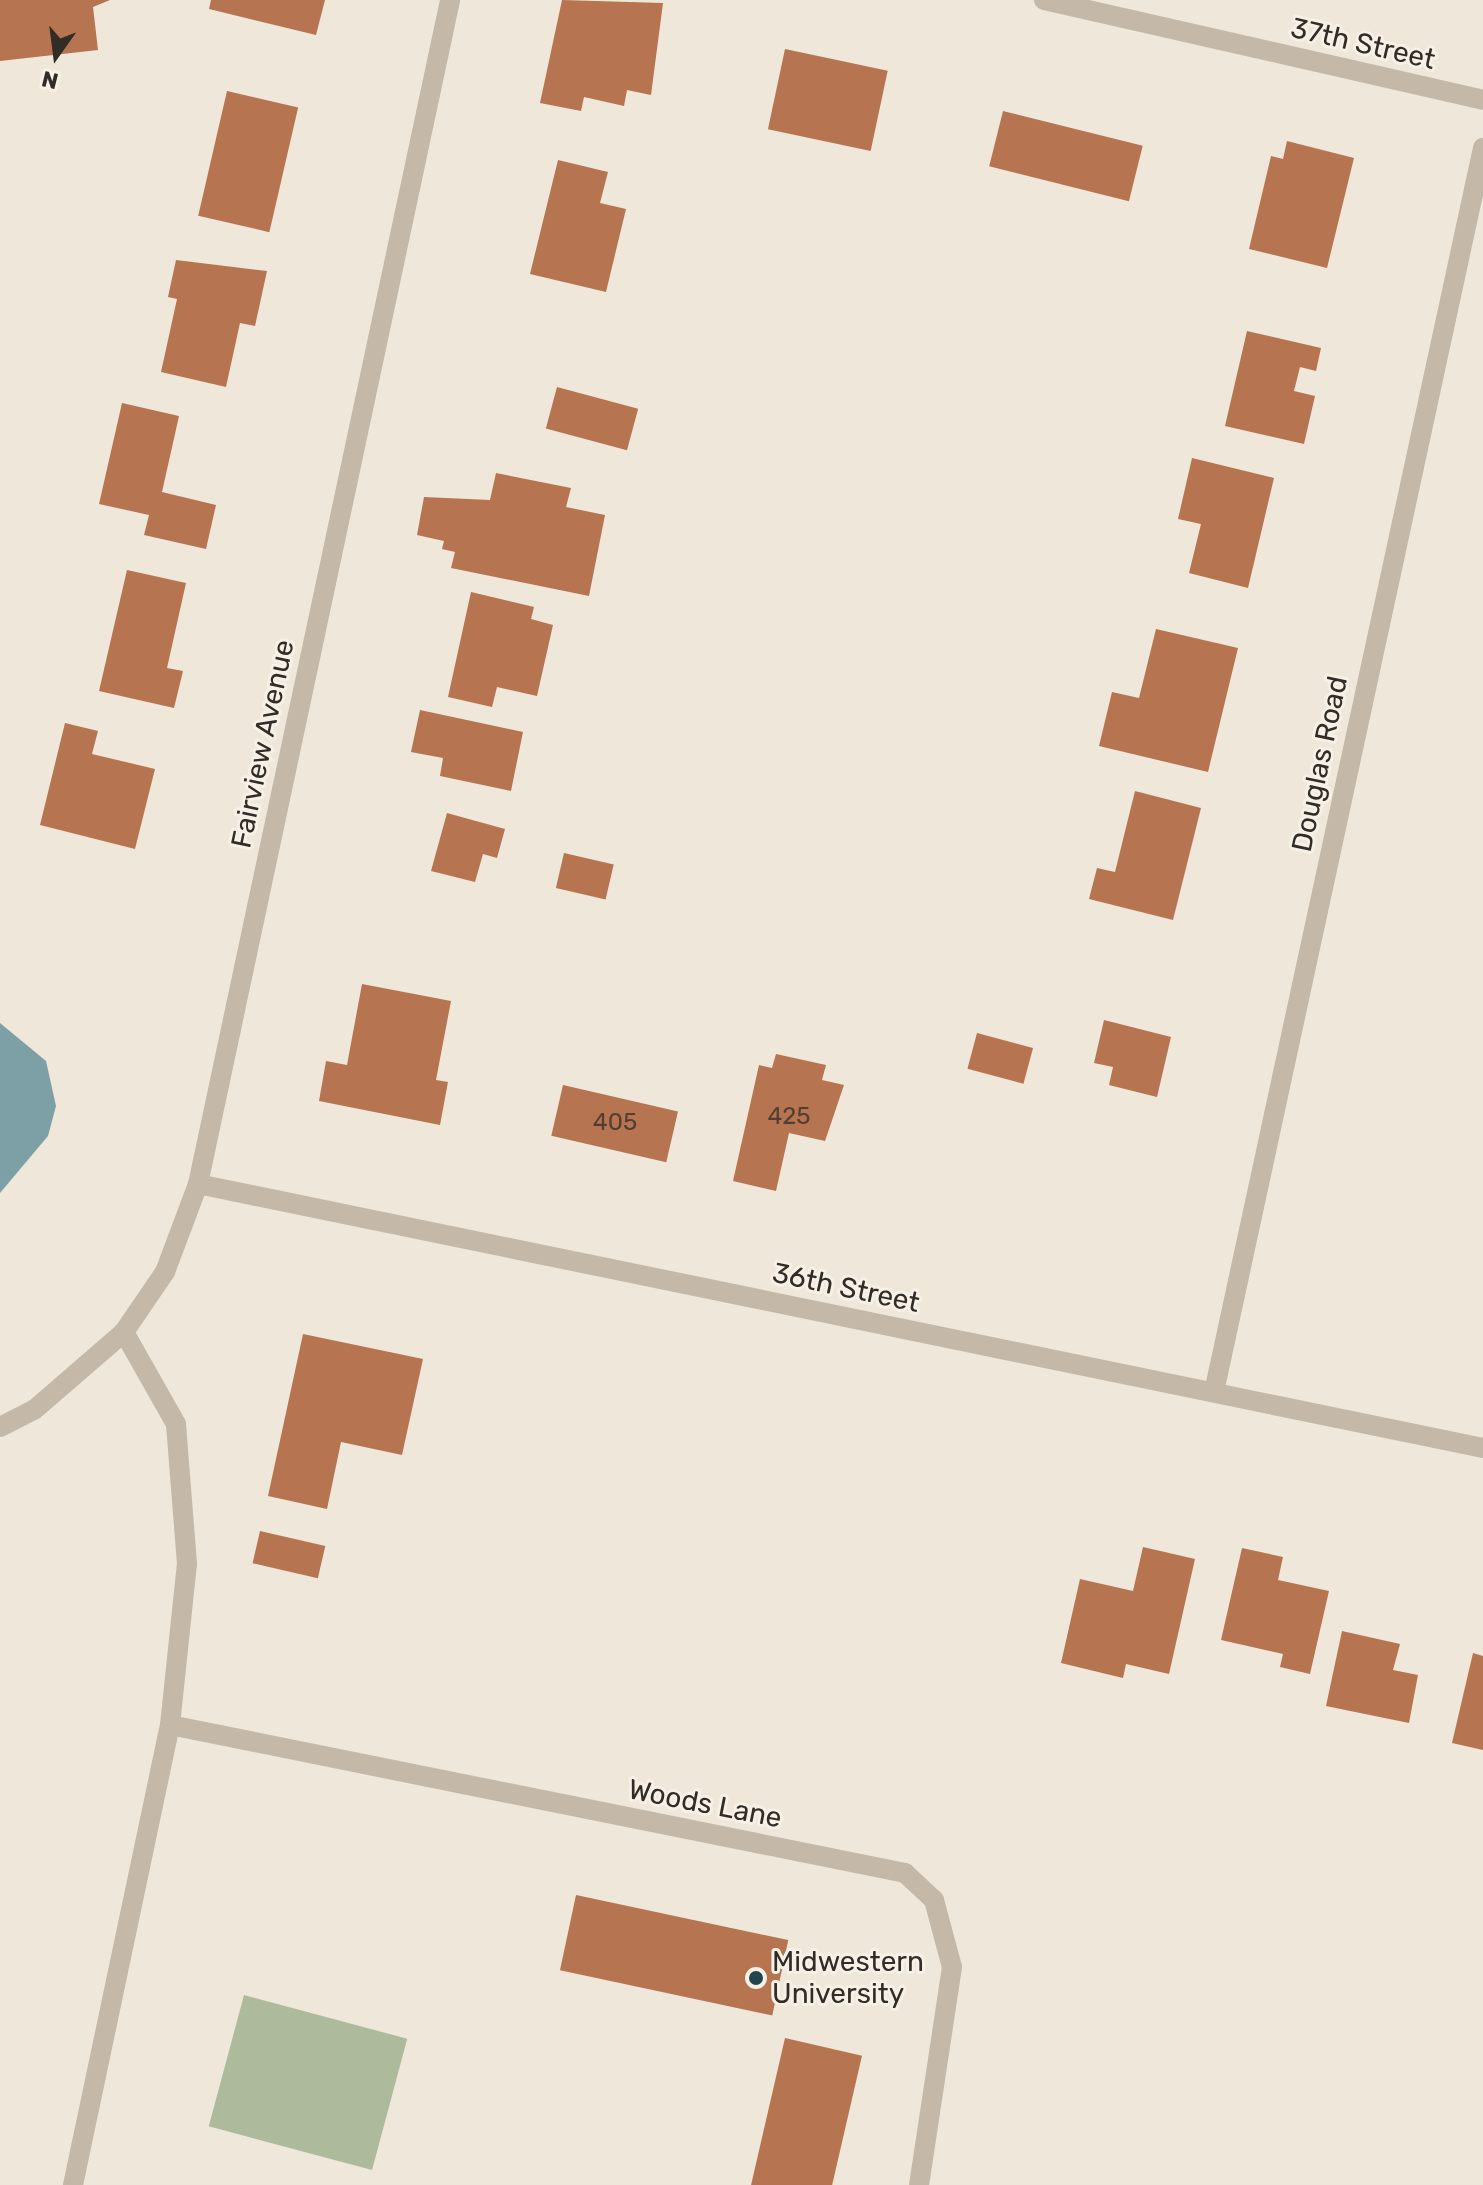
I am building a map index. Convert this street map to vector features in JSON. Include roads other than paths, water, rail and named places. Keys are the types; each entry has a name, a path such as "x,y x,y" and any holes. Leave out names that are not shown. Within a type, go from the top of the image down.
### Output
{"street":[{"name":"Fairview Avenue","path":"0,1427 34,1410 124,1332 165,1272 198,1184 450,0"},
{"name":"37th Street","path":"1044,0 1483,100"},
{"name":"Douglas Road","path":"1214,1392 1483,148"},
{"name":"36th Street","path":"198,1184 1483,1448"},
{"path":"73,2185 170,1725 187,1564 176,1424 124,1332"},
{"name":"Woods Lane","path":"170,1725 905,1873 934,1900 952,1967 919,2185"}],"water":[{"path":"0,1023 46,1061 56,1106 48,1136 0,1193"}],"place":[{"name":"Midwestern University","path":"756,1978"}]}
